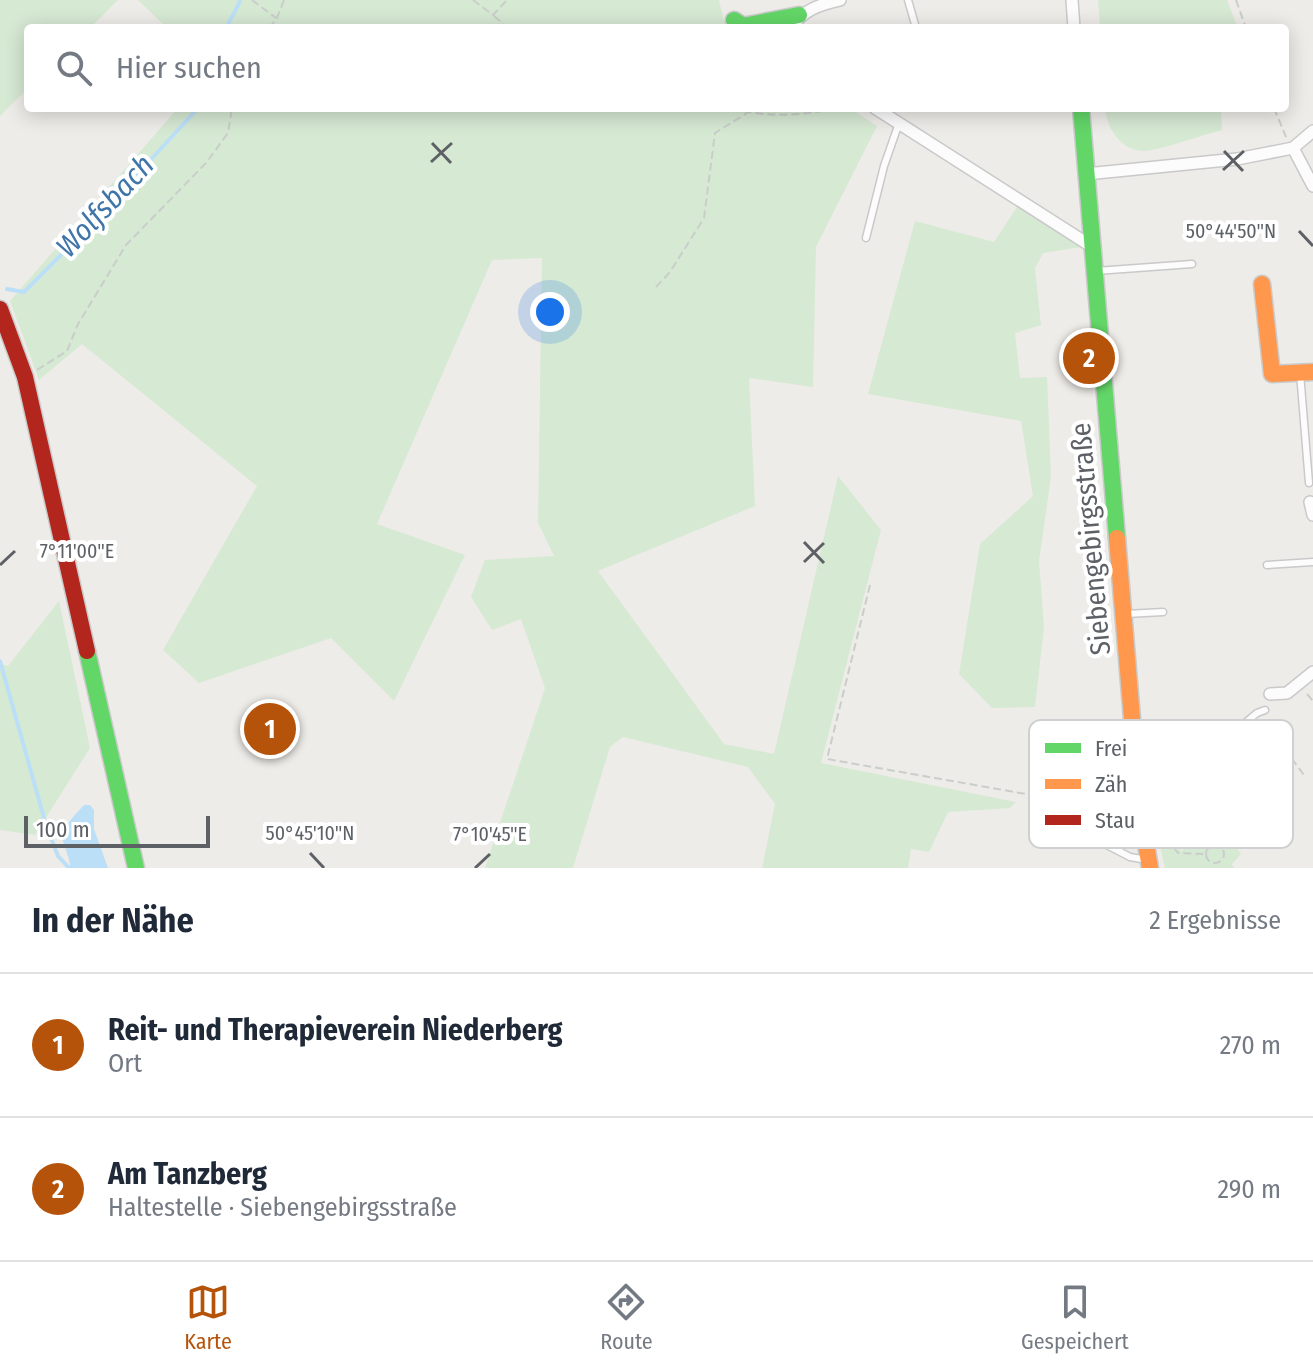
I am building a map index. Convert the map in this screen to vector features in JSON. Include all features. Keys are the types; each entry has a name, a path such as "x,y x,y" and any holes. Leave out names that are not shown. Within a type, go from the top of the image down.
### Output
{"street":[{"path":"764,24 795,21 818,5 840,0"},
{"path":"1072,0 1074,24"},
{"path":"734,20 740,24"},
{"path":"881,112 1091,246"},
{"name":"Siebengebirgsstraße","path":"1081,112 1132,720"},
{"path":"1086,174 1237,159 1293,148 1313,131"},
{"path":"1293,148 1313,186"},
{"path":"1262,284 1272,374 1306,373"},
{"path":"0,309 25,377 136,868"},
{"path":"1310,502 1313,515"},
{"path":"1270,694 1287,693 1313,672"}],"lane":[{"path":"908,0 915,24"},
{"path":"866,238 884,166 899,123"},
{"path":"1093,271 1192,264"},
{"path":"1306,373 1309,483"},
{"path":"1267,565 1313,562"},
{"path":"1123,615 1163,612"},
{"path":"1251,720 1261,712"},
{"path":"1113,848 1148,864"}],"path":[{"path":"252,0 277,18"},
{"path":"272,24 284,0"},
{"path":"473,0 503,24"},
{"path":"493,15 507,0"},
{"path":"1236,0 1245,24"},
{"path":"25,377 67,351 78,324 126,245 206,163 228,133 231,112"},
{"path":"744,112 806,115 819,112"},
{"path":"1275,112 1283,133 1293,148"},
{"path":"656,287 670,272 704,218 715,133 747,113"},
{"path":"870,585 827,759 1029,795"},
{"path":"1261,712 1266,720"},
{"path":"1293,759 1304,775"},
{"path":"1174,848 1178,853 1205,854"},
{"path":"1208,848 1205,854 1211,866 1221,861 1224,852 1220,848"},
{"path":"1221,861 1227,868"}],"green space":[{"path":"0,0 118,0 94,24 24,24 24,92 0,116"},
{"path":"138,0 719,0 724,21 728,24 163,24"},
{"path":"1098,0 1227,0 1236,24 1100,24"},
{"path":"175,112 856,112 877,126 816,247 813,387 749,378 755,506 598,571 724,744 774,754 838,476 881,530 821,763 1016,802 1010,808 948,812 929,852 911,849 908,868 762,868 775,804 748,767 623,737 610,747 573,868 485,868 545,688 521,619 492,630 471,597 485,560 554,556 538,523 542,258 492,260 377,524 465,555 394,701 331,638 199,683 163,650 257,486 82,344 39,380 10,301"},
{"path":"1106,112 1221,112 1222,130 1143,151 1121,142"},
{"path":"1017,207 1082,247 1043,253 1035,268 1041,325 1015,333 1020,378 1047,377 1051,476 1039,561 1044,627 1035,707 992,708 959,674 980,544 1033,496 1021,421 868,394 915,221 994,242"},
{"path":"59,601 90,748 35,835 0,830 0,664 8,666"},
{"path":"1161,848 1179,848 1181,851 1185,848 1236,848 1241,854 1232,864 1234,868 1165,868"}],"water":[{"path":"84,805 90,805 94,810 94,829 108,868 70,868 63,841 64,831"}],"waterway":[{"name":"Wolfsbach","path":"229,24 240,0"},
{"name":"Wolfsbach","path":"7,289 24,292 91,225 194,112"},
{"name":"Wolfsbach","path":"0,661 46,825 58,856 69,868"}],"traffic: fast":[{"path":"753,24 799,15"},
{"path":"734,20 740,24"},
{"path":"1081,112 1117,538"},
{"path":"87,651 136,868"}],"traffic: slow":[{"path":"1262,284 1272,374 1313,372"},
{"path":"1117,538 1132,720"},
{"path":"1147,848 1150,868"}],"traffic: jam":[{"path":"0,309 25,377 87,651"}],"place":[{"name":"Am Tanzberg","path":"1089,358"},
{"name":"Reit- und Therapieverein Niederberg","path":"270,729"}]}
